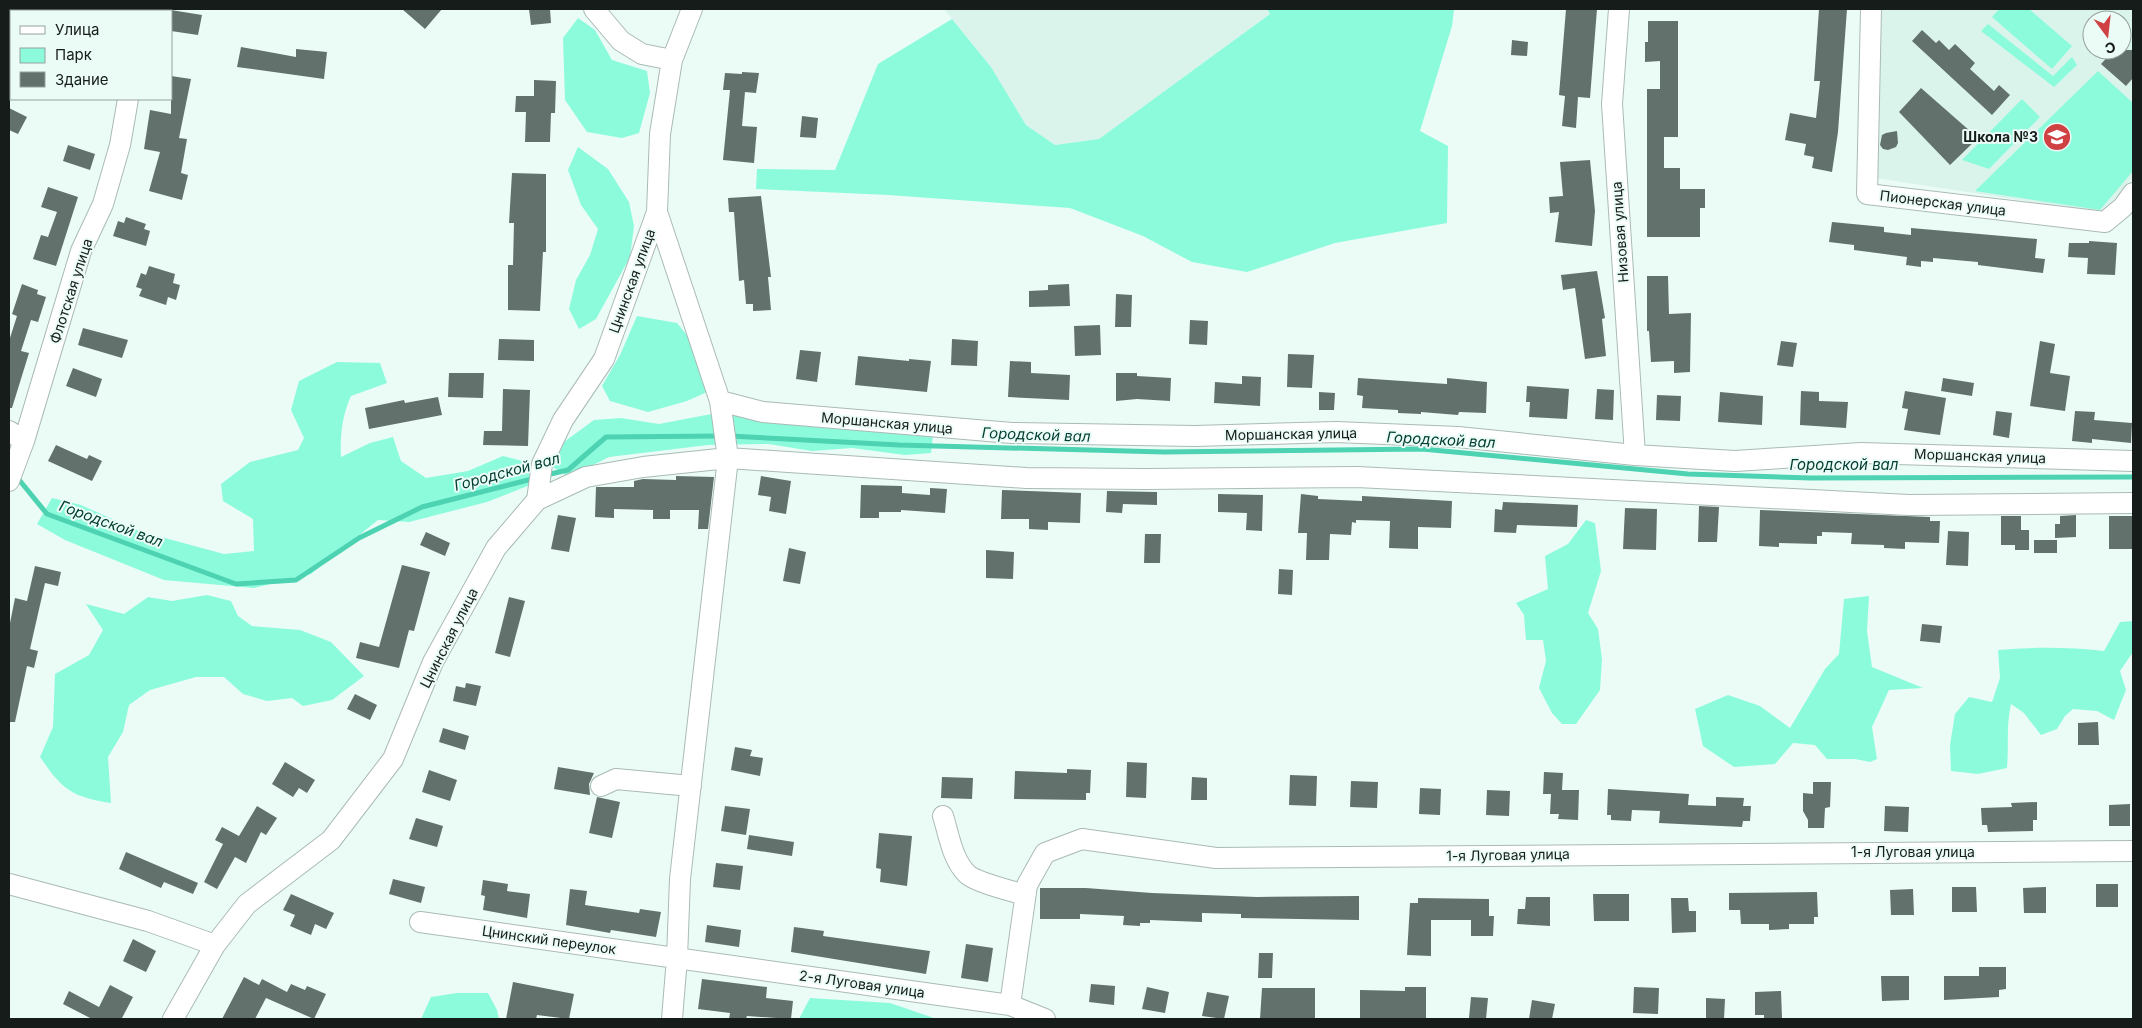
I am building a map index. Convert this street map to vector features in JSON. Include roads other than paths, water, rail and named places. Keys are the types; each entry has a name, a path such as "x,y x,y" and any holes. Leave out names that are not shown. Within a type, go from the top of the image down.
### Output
{"street":[{"path":"594,9 621,41 642,54 672,60"},
{"name":"Цнинская улица","path":"173,1019 215,946 247,904 331,840 393,759 433,662 496,548 537,500 542,464 563,420 604,359 657,212 660,134 672,60 692,9"},
{"name":"Низовая улица","path":"1619,9 1612,104 1635,455"},
{"name":"Пионерская улица","path":"1871,9 1866,194 2105,222 2123,207 2133,193"},
{"name":"Флотская улица","path":"9,482 16,461 16,436 81,251 105,196 120,145 128,100"},
{"name":"Цнинская улица","path":"657,212 720,401 725,442 680,879 677,958 672,1019"},
{"name":"Моршанская улица","path":"720,401 763,412 1012,433 1194,436 1336,432 1458,437 1635,455 1735,461 1861,453 2133,461"},
{"path":"537,500 586,477 644,467 725,442 1026,478 1357,478 1909,505 2133,503"},
{"path":"601,786 616,779 691,786"},
{"path":"943,816 954,854 967,875 988,884 1025,895"},
{"name":"1-я Луговая улица","path":"1010,1005 1026,885 1045,853 1082,839 1216,858 2133,851"},
{"path":"9,884 148,921 215,946"},
{"name":"Цнинский переулок","path":"420,922 677,958"},
{"name":"2-я Луговая улица","path":"677,958 1010,1005 1045,1019"}],"waterway":[{"name":"Городской вал","path":"546,475 568,470 606,437 719,436"},
{"name":"Городской вал","path":"730,436 899,445 1164,452 1422,449 1688,474 1811,478 2133,477"},
{"name":"Городской вал","path":"16,476 47,514 236,584 296,580 359,538 422,507 536,478"}],"place":[{"name":"Школа №3","path":"2057,137"}]}
